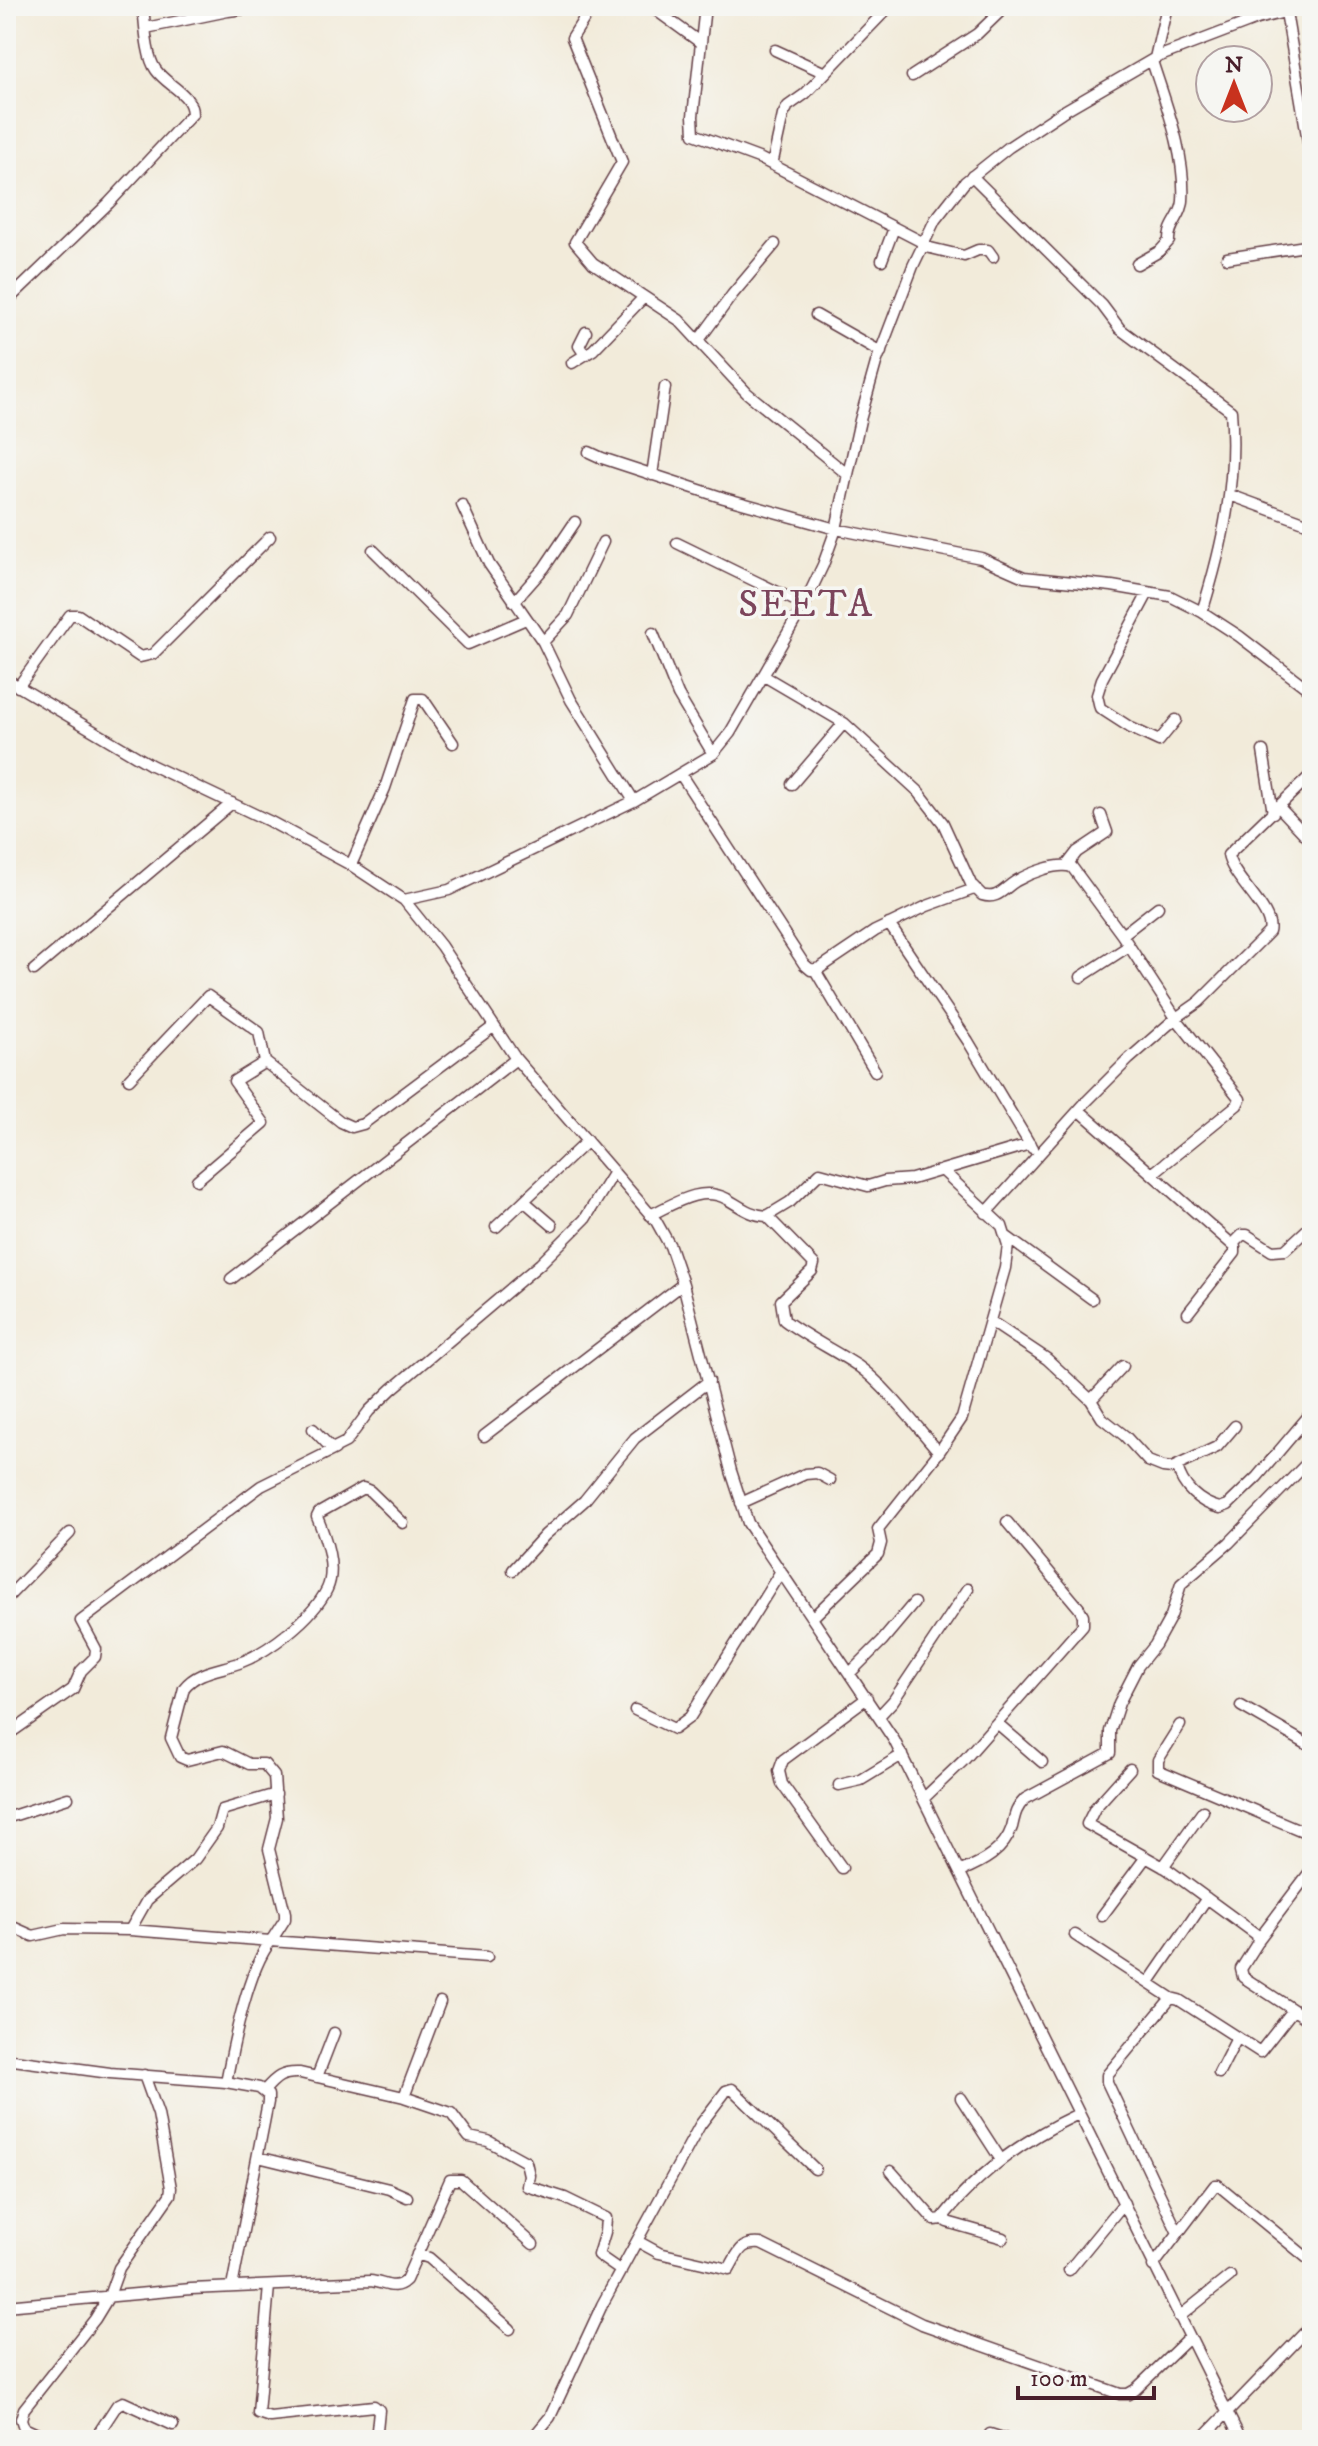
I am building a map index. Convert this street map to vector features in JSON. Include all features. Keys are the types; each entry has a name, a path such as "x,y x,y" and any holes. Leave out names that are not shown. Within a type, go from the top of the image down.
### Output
{"street":[{"path":"6,302 109,203 192,114 187,98 155,69 143,6"},
{"path":"146,28 266,6"},
{"path":"592,6 572,38 622,162 575,242 593,263 679,320 747,393 847,474"},
{"path":"650,6 701,43"},
{"path":"705,6 693,116 694,134 772,165 923,245 964,256 978,250 988,250 993,257"},
{"path":"772,165 783,115 788,106 805,94 890,6"},
{"path":"912,76 977,34 1006,6"},
{"path":"1137,264 1160,251 1169,241 1169,230 1180,214 1183,200 1177,148 1154,60 1167,6"},
{"path":"404,900 449,890 634,801 713,754 730,733 804,605 823,565 836,529 860,420 881,352 935,220 972,176 1062,112 1154,60 1257,19 1308,6"},
{"path":"1286,12 1312,165"},
{"path":"775,50 825,73"},
{"path":"972,176 1102,305 1120,329 1231,411 1230,495 1226,525 1202,612"},
{"path":"882,260 894,228"},
{"path":"699,340 775,244"},
{"path":"1227,258 1312,245"},
{"path":"572,363 593,350 644,297"},
{"path":"816,315 881,352"},
{"path":"585,355 579,346 586,332"},
{"path":"652,475 665,387"},
{"path":"589,452 652,475 836,529 981,558 1024,577 1112,586 1170,596 1239,636 1312,692"},
{"path":"1230,495 1312,525"},
{"path":"462,505 489,564 543,642 571,700 634,801"},
{"path":"514,602 544,568 575,522"},
{"path":"18,687 66,617 73,614 136,655 144,657 153,654 270,537"},
{"path":"543,642 568,615 603,542"},
{"path":"677,543 804,605"},
{"path":"373,550 468,644 526,619"},
{"path":"1148,593 1102,679 1097,695 1100,708 1159,741 1176,720"},
{"path":"653,633 678,695 713,754"},
{"path":"764,676 844,723 918,791 943,823 974,889 982,895 991,898 998,896 1017,881 1067,865 1077,852 1107,832 1101,815"},
{"path":"7,680 151,765 351,865 404,900 441,946 516,1059 665,1235 683,1284 741,1503 755,1535 851,1672 902,1755 1241,2440"},
{"path":"351,865 385,788 415,699 423,699 453,743"},
{"path":"792,784 844,723"},
{"path":"1263,751 1276,810 1312,842"},
{"path":"986,1213 1129,1059 1199,1002 1269,932 1269,921 1228,858 1230,851 1312,774"},
{"path":"681,775 804,964 815,970 875,1071"},
{"path":"34,970 232,803"},
{"path":"1067,865 1072,867 1122,935 1176,1018 1240,1099 1237,1105 1152,1174"},
{"path":"815,970 889,924 974,889"},
{"path":"1122,935 1158,907"},
{"path":"889,924 968,1041 1037,1156"},
{"path":"1081,977 1129,946"},
{"path":"129,1079 208,996 259,1032 265,1062 341,1122 352,1127 363,1124 493,1027"},
{"path":"231,1279 516,1059"},
{"path":"197,1180 264,1123 234,1081 265,1062"},
{"path":"1079,1110 1233,1244 1235,1253 1188,1313"},
{"path":"496,1227 587,1141"},
{"path":"767,1216 790,1202 820,1173 868,1186 912,1179 1030,1144"},
{"path":"813,1617 878,1554 881,1543 878,1529 962,1418 990,1321 1005,1268 1007,1237 1002,1226 942,1170"},
{"path":"6,1736 73,1689 81,1671 95,1657 96,1649 81,1621 261,1486 346,1442 369,1411 392,1389 569,1236 585,1219 614,1172"},
{"path":"650,1215 698,1194 709,1194 718,1195 748,1213 767,1216 814,1264 812,1271 781,1301 784,1320 811,1340 859,1367 939,1452"},
{"path":"524,1201 552,1225"},
{"path":"1233,1244 1242,1235 1247,1235 1272,1251 1285,1250 1312,1225"},
{"path":"1007,1237 1092,1299"},
{"path":"484,1436 683,1284"},
{"path":"990,1321 1047,1359 1091,1400 1102,1418 1125,1436 1148,1461 1163,1467 1177,1466 1217,1447 1235,1426"},
{"path":"1091,1400 1123,1366"},
{"path":"513,1570 545,1535 584,1501 635,1438 709,1381"},
{"path":"1177,1466 1181,1481 1202,1502 1220,1508 1228,1505 1257,1477 1312,1412"},
{"path":"313,1429 335,1449"},
{"path":"961,1871 981,1863 1005,1843 1017,1807 1025,1799 1110,1753 1110,1731 1119,1703 1138,1666 1155,1645 1171,1616 1181,1584 1229,1543 1312,1458"},
{"path":"741,1503 805,1474 817,1473 830,1480"},
{"path":"226,2082 234,2038 260,1955 285,1919 269,1849 277,1818 276,1794 274,1776 264,1764 249,1764 223,1751 187,1760 180,1757 171,1738 185,1685 206,1672 239,1663 275,1644 305,1616 327,1588 329,1563 323,1529 317,1517 319,1513 363,1488 403,1523"},
{"path":"924,1798 997,1723 1083,1625 1079,1608 1007,1522"},
{"path":"6,1599 70,1533"},
{"path":"635,1710 674,1729 690,1717 781,1571"},
{"path":"879,1716 893,1701 968,1589"},
{"path":"851,1672 914,1603"},
{"path":"842,1868 782,1784 779,1771 783,1760 867,1698"},
{"path":"1241,1706 1312,1747"},
{"path":"997,1723 1042,1762"},
{"path":"1180,1725 1158,1760 1158,1770 1312,1835"},
{"path":"839,1785 861,1780 902,1755"},
{"path":"1130,1769 1095,1808 1087,1824 1163,1867 1259,1939"},
{"path":"130,1930 147,1900 195,1859 217,1828 222,1810 276,1794"},
{"path":"6,1818 68,1798"},
{"path":"1163,1867 1203,1811"},
{"path":"1102,1916 1146,1857"},
{"path":"1312,1869 1259,1939 1241,1969 1243,1977 1312,2022"},
{"path":"1149,1982 1207,1898"},
{"path":"6,1924 33,1936 64,1929 130,1930 487,1957"},
{"path":"1075,1935 1256,2051 1262,2051 1293,2010"},
{"path":"1171,1998 1134,2040 1106,2079 1178,2233"},
{"path":"404,2097 440,2002"},
{"path":"317,2077 334,2033"},
{"path":"1219,2073 1237,2038"},
{"path":"6,2059 248,2085 268,2095 232,2287"},
{"path":"264,2091 275,2078 287,2072 404,2097 451,2113 469,2137 488,2141 526,2162 529,2175 527,2186 565,2198 606,2218 598,2255 621,2271"},
{"path":"50,2440 28,2436 22,2424 24,2409 95,2319 109,2296 119,2268 166,2202 171,2188 158,2114 144,2075"},
{"path":"531,2440 550,2417 602,2305 700,2125 726,2091 732,2089 815,2169"},
{"path":"961,2098 1001,2160"},
{"path":"944,2219 1001,2160 1041,2131 1078,2114"},
{"path":"258,2157 389,2189 407,2197"},
{"path":"891,2171 934,2220 944,2219 1003,2238"},
{"path":"6,2306 232,2287 370,2281 389,2287 399,2286 406,2280 450,2180 454,2178 461,2180 533,2244"},
{"path":"1153,2266 1215,2185 1312,2262"},
{"path":"1069,2270 1124,2203"},
{"path":"637,2241 659,2253 729,2269 743,2246 761,2244 922,2324 1115,2394 1131,2393 1189,2338"},
{"path":"417,2254 429,2258 510,2329"},
{"path":"1179,2317 1230,2276"},
{"path":"269,2286 258,2413 270,2417 374,2406 379,2410 376,2440"},
{"path":"1201,2440 1312,2325"},
{"path":"94,2440 117,2405 123,2402 173,2425"},
{"path":"990,2434 1009,2440"},
{"path":"1098,2440 1115,2440"}],"district":[{"name":"SEETA","path":"806,605"}]}
